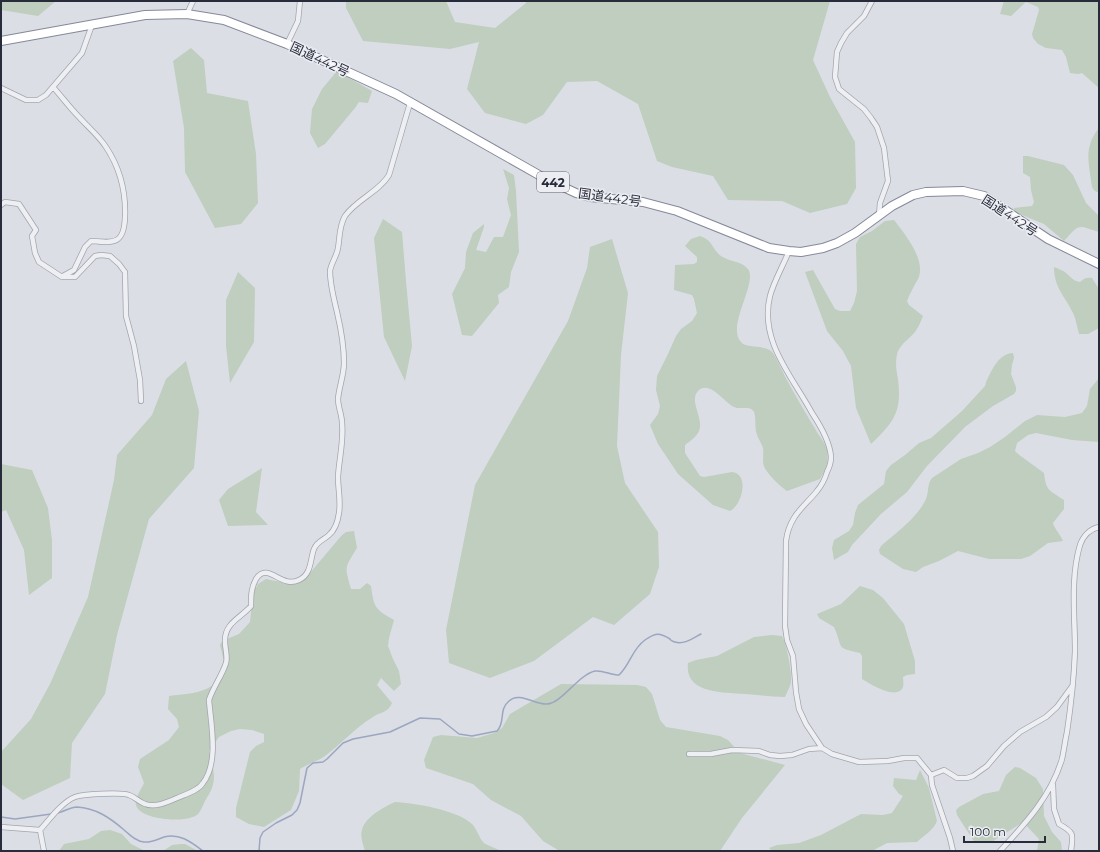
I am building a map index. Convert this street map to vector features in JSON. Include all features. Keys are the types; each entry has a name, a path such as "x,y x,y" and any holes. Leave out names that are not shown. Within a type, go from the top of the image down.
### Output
{"highway":[{"name":"国道442号","path":"1,41 145,15 187,14 224,20 287,44 396,94 559,186 576,194 590,197 643,202 662,206 770,248 788,251 811,251 837,243 854,233 900,200 919,193 944,191 974,193 995,202 1048,239 1099,264"}],"street":[{"path":"187,14 193,1"},
{"path":"287,44 298,21 300,1"},
{"path":"872,1 864,16 847,33 841,43 837,52 835,77 839,89 864,109 877,126 884,148 888,181 880,203 879,215"},
{"path":"1,88 26,100 38,100 46,95 82,53 92,24"},
{"path":"53,87 106,147 119,172 124,188 126,206 124,231 119,238 107,242 91,241 85,247 74,270 62,277"},
{"path":"40,830 68,801 76,796 112,793 128,794 145,804 156,805 169,802 196,790 203,784 209,772 213,756 209,700 211,693 224,671 227,660 225,641 227,628 251,606 251,594 254,583 259,575 264,573 270,574 289,582 298,581 303,578 310,568 317,542 329,536 334,529 339,513 339,474 343,437 338,400 344,365 342,336 337,310 333,299 330,270 338,250 340,228 345,216 360,201 385,181 389,175 410,103"},
{"path":"1,205 4,202 19,204 36,230 32,236 35,253 39,262 62,277 75,277 95,256 101,255 110,256 125,272 126,316 134,346 140,380 141,401"},
{"path":"788,251 770,295 768,326 772,343 789,376 802,394 815,417 828,445 831,458 830,467 822,484 794,518 788,530 786,541 785,626 787,640 794,661 796,692 799,709 806,724 822,748 832,754 859,762 888,762 904,758 917,758 931,775 932,785 953,851"},
{"path":"1000,851 1036,810 1053,783 1062,758 1073,685 1075,573 1084,537 1092,529 1099,527"},
{"path":"931,775 944,770 957,778 967,778 973,776 987,766 1004,746 1020,732 1046,717 1057,707 1073,685"},
{"path":"689,754 711,754 732,750 759,751 770,755 780,756 792,755 809,749 822,748"},
{"path":"1053,783 1054,809 1059,824 1070,830 1073,835 1071,851"},
{"path":"1,827 40,830"},
{"path":"40,830 44,851"}],"green space":[{"path":"1,1 56,1 38,16 1,10"},
{"path":"346,1 446,1 455,22 495,28 526,3 526,1 830,1 813,60 830,97 855,142 856,188 847,204 810,213 782,201 728,200 713,176 672,167 657,161 638,104 597,81 567,82 543,115 526,124 485,113 467,89 479,42 450,49 363,41 346,8"},
{"path":"1004,1 1099,1 1099,88 1082,73 1070,73 1066,57 1062,50 1046,48 1038,44 1033,38 1032,34 1039,10 1038,7 1026,2 1011,16 1000,14"},
{"path":"191,48 204,60 207,93 248,101 256,154 258,203 241,224 215,228 185,172 184,128 173,61"},
{"path":"337,71 372,91 368,103 359,102 325,144 318,148 310,133 312,109 322,89"},
{"path":"1099,128 1099,192 1094,190 1092,187 1088,156 1091,142"},
{"path":"1023,156 1064,165 1073,175 1086,203 1099,216 1099,232 1079,227 1076,228 1064,241 1044,224 1015,212 1014,208 1032,206 1034,202 1030,177 1023,173"},
{"path":"503,169 514,175 519,252 511,272 509,287 498,295 499,303 472,336 462,335 452,294 465,268 466,252 473,233 484,224 476,250 486,252 494,237 503,237 511,215 507,199 509,188"},
{"path":"383,219 402,232 412,346 405,381 384,337 374,238"},
{"path":"894,220 908,239 917,255 920,272 907,301 909,305 923,316 915,332 898,351 896,358 899,400 895,416 871,444 856,408 851,366 843,351 827,331 805,272 813,270 835,309 840,311 850,311 857,291 856,244 860,237 872,231 885,221"},
{"path":"700,236 708,240 721,256 743,264 748,269 750,276 749,284 739,316 737,335 743,344 764,348 774,354 795,395 824,443 828,455 824,472 820,479 787,491 765,469 763,462 763,448 757,433 753,410 734,407 712,390 702,388 695,395 700,428 695,437 685,445 685,453 700,476 704,477 732,472 738,474 741,478 742,484 741,497 738,503 730,511 713,505 678,474 658,444 650,425 658,414 660,406 656,390 657,376 676,336 681,329 692,321 697,313 692,295 674,290 675,265 694,264 697,262 697,257 685,246 691,239"},
{"path":"612,239 628,293 621,355 617,446 625,483 658,532 659,567 650,594 614,625 593,617 534,661 490,678 449,663 446,630 475,485 568,321 587,268 590,247"},
{"path":"1054,267 1063,271 1072,279 1080,282 1087,278 1092,278 1099,289 1099,328 1088,334 1079,334 1074,315 1060,292 1054,274"},
{"path":"238,272 255,288 254,342 230,383 226,346 226,300"},
{"path":"1013,353 1014,358 1011,374 1016,387 1014,394 993,406 965,427 927,466 907,492 881,514 852,545 848,552 834,560 832,548 834,540 849,531 853,525 858,505 884,484 886,471 891,465 919,443 931,438 962,411 985,386 999,359"},
{"path":"186,361 199,411 194,468 149,519 117,635 105,694 72,743 70,778 23,800 1,784 1,752 31,719 50,684 88,597 114,480 117,455 152,415 166,379"},
{"path":"1099,378 1099,442 1072,440 1036,433 1028,435 1017,443 1015,451 1044,473 1049,490 1064,500 1064,509 1053,523 1063,541 1048,543 1030,556 1021,559 989,559 958,551 923,567 916,572 903,569 880,554 879,550 881,546 918,512 926,499 929,483 932,478 961,459 990,447 1025,421 1037,415 1065,417 1082,413 1087,406 1090,389"},
{"path":"1,464 32,470 48,508 52,540 52,578 29,595 24,550 6,510 1,512"},
{"path":"262,468 256,512 268,525 228,526 219,500 228,489"},
{"path":"354,531 357,548 347,567 347,575 351,589 360,589 367,583 371,586 376,607 394,620 388,646 399,671 401,684 394,691 381,678 377,685 392,703 388,709 366,721 325,756 300,769 299,791 291,810 264,827 249,824 236,817 236,808 250,752 256,746 264,742 264,734 252,730 240,729 231,731 219,737 209,751 214,772 214,780 211,791 198,814 193,817 175,820 154,817 139,810 136,805 136,800 144,783 138,767 140,759 169,740 179,727 177,719 168,709 169,696 192,693 208,688 213,685 226,670 220,645 222,641 239,634 250,622 253,593 258,584 266,579 285,582 304,580 342,535 346,532"},
{"path":"860,586 873,590 883,598 904,624 915,661 915,674 903,677 903,687 900,691 890,692 883,690 862,679 862,656 860,653 843,648 834,627 819,618 817,614 841,604"},
{"path":"772,635 782,636 789,659 791,682 785,697 717,691 699,686 692,681 688,673 688,663 717,656 754,637"},
{"path":"561,684 637,685 646,687 652,694 660,720 666,727 720,736 728,740 740,753 785,765 742,818 720,851 558,850 543,841 521,816 491,800 473,784 426,768 424,760 433,737 441,735 477,738 494,733 502,728 510,714"},
{"path":"1015,767 1020,768 1036,778 1043,789 1044,816 1052,832 1061,842 1062,851 1037,851 1039,839 1023,822 990,843 975,843 957,815 956,810 959,807 983,794 999,791 1006,775"},
{"path":"920,770 929,788 937,821 931,830 917,842 887,843 872,851 772,851 769,848 777,845 799,843 821,835 861,814 883,815 892,813 903,796 899,794 893,786 894,778 916,780"},
{"path":"395,802 435,808 465,819 472,824 484,843 501,851 365,851 361,835 364,825 376,813"},
{"path":"110,830 122,834 131,844 145,851 59,851 64,844 89,839 101,831"},
{"path":"185,844 198,851 163,851 172,845"}],"waterway":[{"path":"259,851 260,838 263,832 292,815 297,810 300,803 307,768 313,763 323,762 343,743 353,739 390,732 420,718 440,719 459,734 472,736 497,731 501,724 504,708 513,698 522,698 542,704 553,702 582,678 595,671 619,675 626,667 637,648 645,640 652,636 660,634 674,642 682,643 701,634"},
{"path":"57,813 74,807 90,809 108,817 132,837 138,840 149,842 164,837 175,836 185,839 203,851"},
{"path":"1,817 15,819 51,814"}]}
